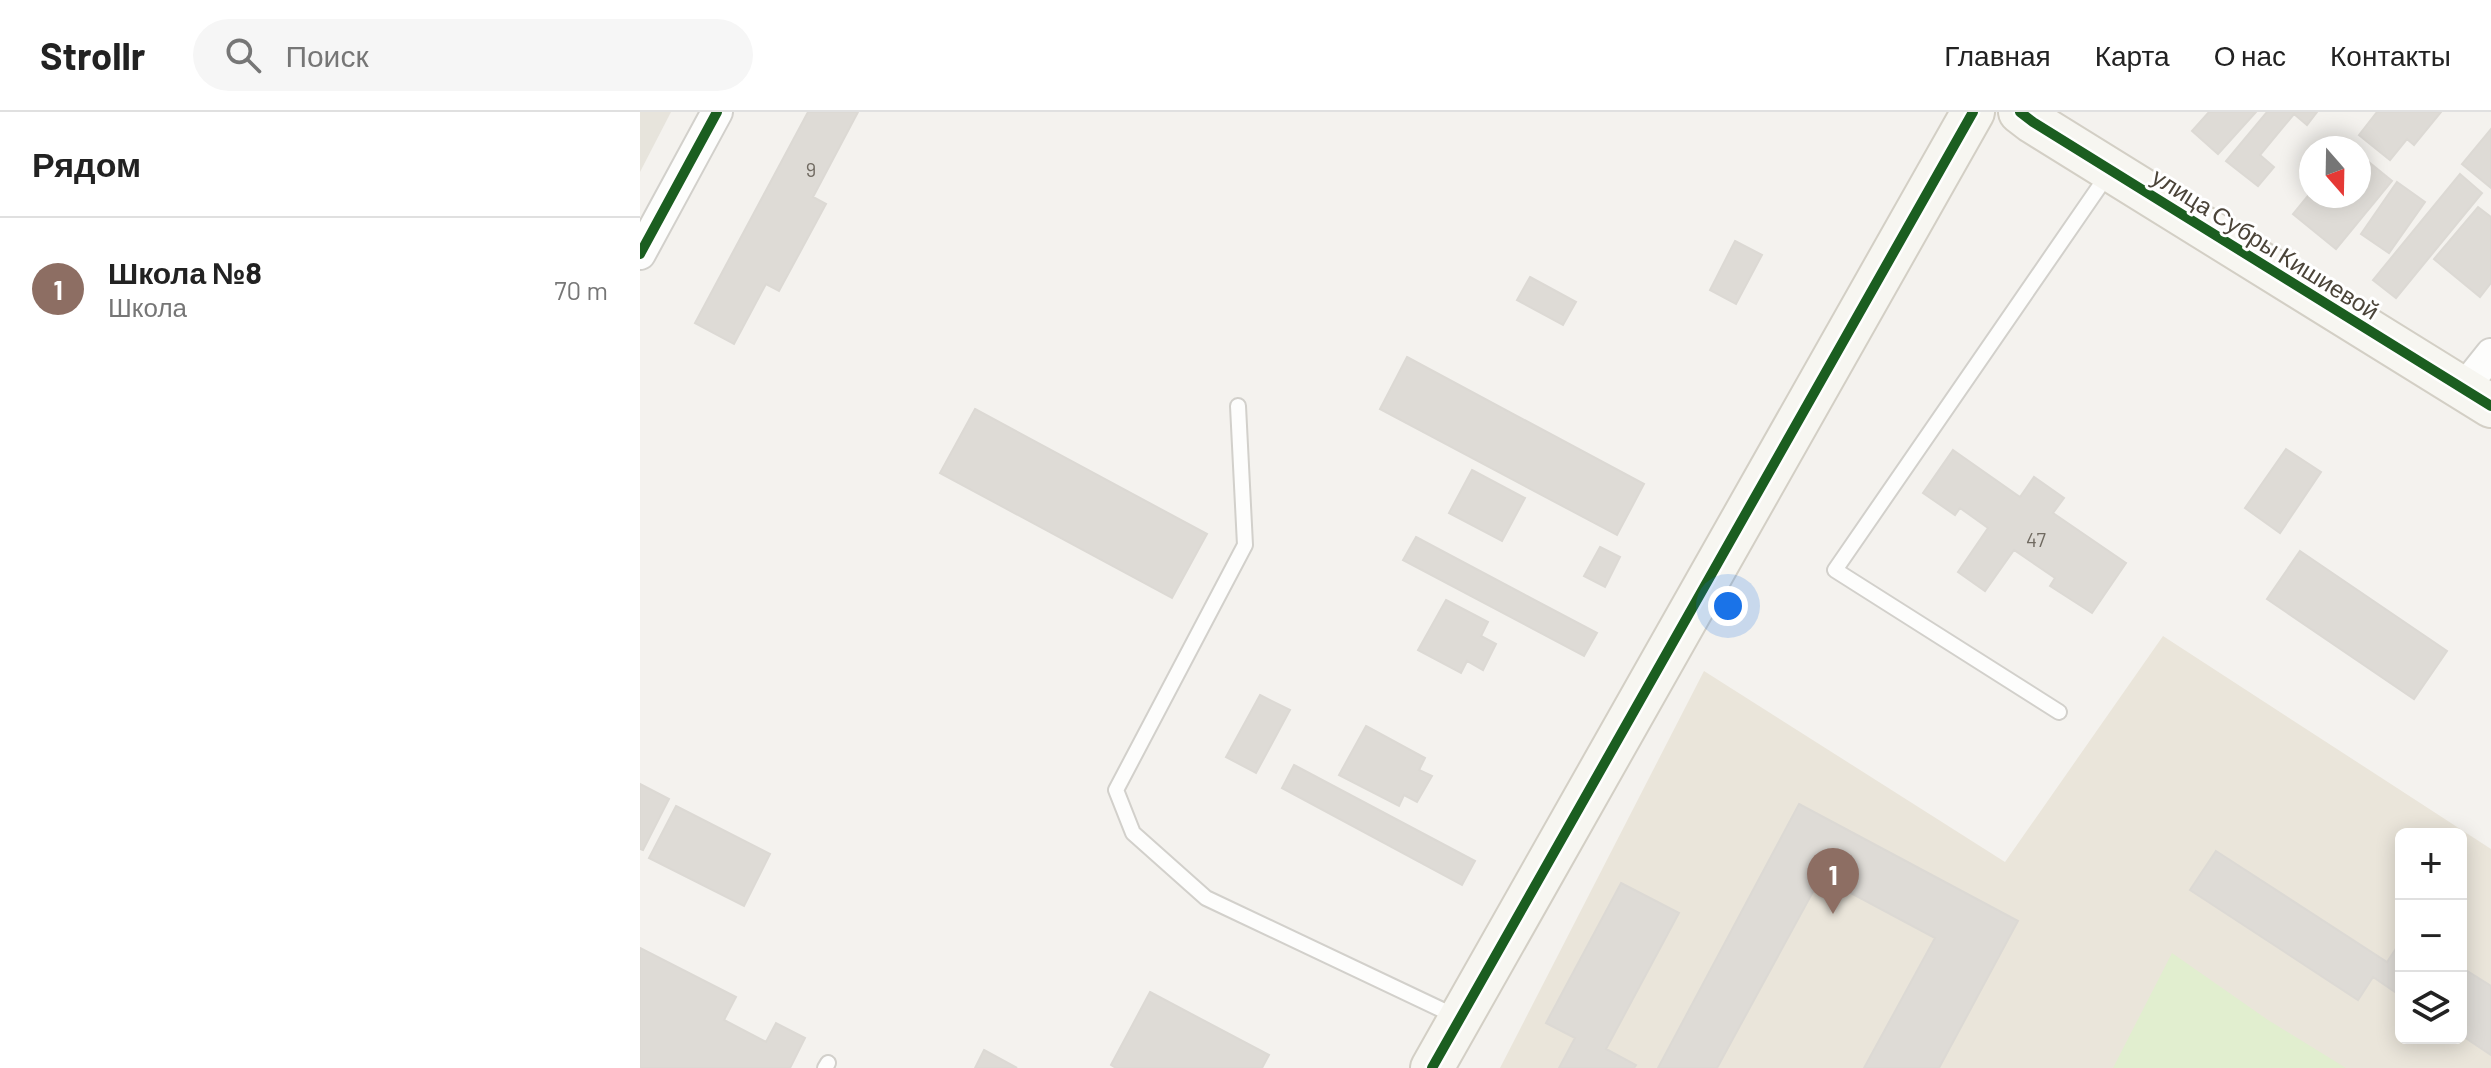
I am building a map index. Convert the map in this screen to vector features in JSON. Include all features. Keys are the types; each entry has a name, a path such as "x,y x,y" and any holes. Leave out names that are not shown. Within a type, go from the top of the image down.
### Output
{"street":[{"path":"640,254 717,112"},
{"path":"1432,1068 1973,112"},
{"name":"улица Субры Кишиевой","path":"2020,112 2477,398"},
{"path":"2477,398 2491,354"}],"lane":[{"path":"2059,712 1835,570 2111,171"},
{"path":"1238,406 1245,545 1116,790 1133,833 1206,898 1460,1018"}],"shaded area":[{"path":"640,112 671,112 640,172"},
{"path":"2163,636 2459,828 2395,828 2395,1044 2467,1044 2467,833 2491,849 2491,1068 1500,1068 1704,671 2005,862"}],"green space":[{"path":"2172,953 2268,1020 2346,1068 2113,1068"}],"building":[{"path":"808,112 858,112 813,197 826,204 779,291 766,284 734,344 695,323"},
{"path":"2209,112 2256,112 2218,154 2192,131"},
{"path":"2267,112 2317,112 2307,125 2294,114 2260,155 2274,167 2258,186 2226,161"},
{"path":"2377,112 2441,112 2414,145 2407,139 2390,160 2371,145 2371,136 2359,135"},
{"path":"2491,129 2491,188 2462,164"},
{"path":"2371,164 2392,181 2371,206"},
{"path":"2460,174 2482,193 2396,298 2373,280"},
{"path":"2397,182 2425,202 2389,253 2361,234"},
{"path":"2299,207 2370,208 2336,249 2293,214"},
{"path":"2478,207 2491,217 2491,283 2480,297 2434,259"},
{"path":"1735,241 1762,255 1736,304 1710,290"},
{"path":"1530,277 1576,302 1563,325 1517,300"},
{"path":"1407,357 1644,484 1617,535 1380,409"},
{"path":"975,409 1207,534 1172,598 940,473"},
{"path":"2286,449 2321,472 2280,533 2245,508"},
{"path":"1953,450 2020,497 2034,477 2064,498 2053,513 2126,563 2092,613 2050,586 2055,578 2014,550 1985,591 1958,572 1988,528 1960,508 1955,515 1923,493"},
{"path":"1472,470 1525,498 1502,541 1449,513"},
{"path":"1416,537 1597,633 1584,656 1403,560"},
{"path":"1600,547 1620,557 1605,587 1584,576"},
{"path":"2300,551 2447,651 2414,699 2267,599"},
{"path":"1446,600 1488,622 1481,636 1496,644 1483,670 1467,661 1461,673 1418,650"},
{"path":"1260,695 1290,710 1256,773 1226,757"},
{"path":"1366,726 1425,758 1419,770 1432,776 1417,802 1404,795 1399,806 1339,775"},
{"path":"1294,765 1475,861 1462,885 1282,788"},
{"path":"640,784 669,799 643,850 640,849"},
{"path":"1799,804 2018,921 1939,1068 1864,1068 1935,938 1821,877 1717,1068 1658,1068"},
{"path":"676,806 770,854 744,906 649,858"},
{"path":"2216,851 2387,962 2395,950 2395,992 2373,977 2358,1000 2190,890"},
{"path":"1621,883 1679,913 1606,1049 1636,1065 1634,1068 1559,1068 1575,1038 1546,1023"},
{"path":"640,948 736,997 724,1020 766,1042 776,1023 805,1038 790,1068 640,1068"},
{"path":"2467,971 2491,986 2491,1055 2467,1039"},
{"path":"1150,992 1269,1055 1262,1068 1116,1068 1111,1065"},
{"path":"984,1050 1017,1068 975,1068"}],"cycle path":[{"path":"640,254 717,112"},
{"path":"1432,1068 1973,112"},
{"path":"2020,112 2491,406"}],"place":[{"name":"Школа №8","path":"1833,914"}]}
